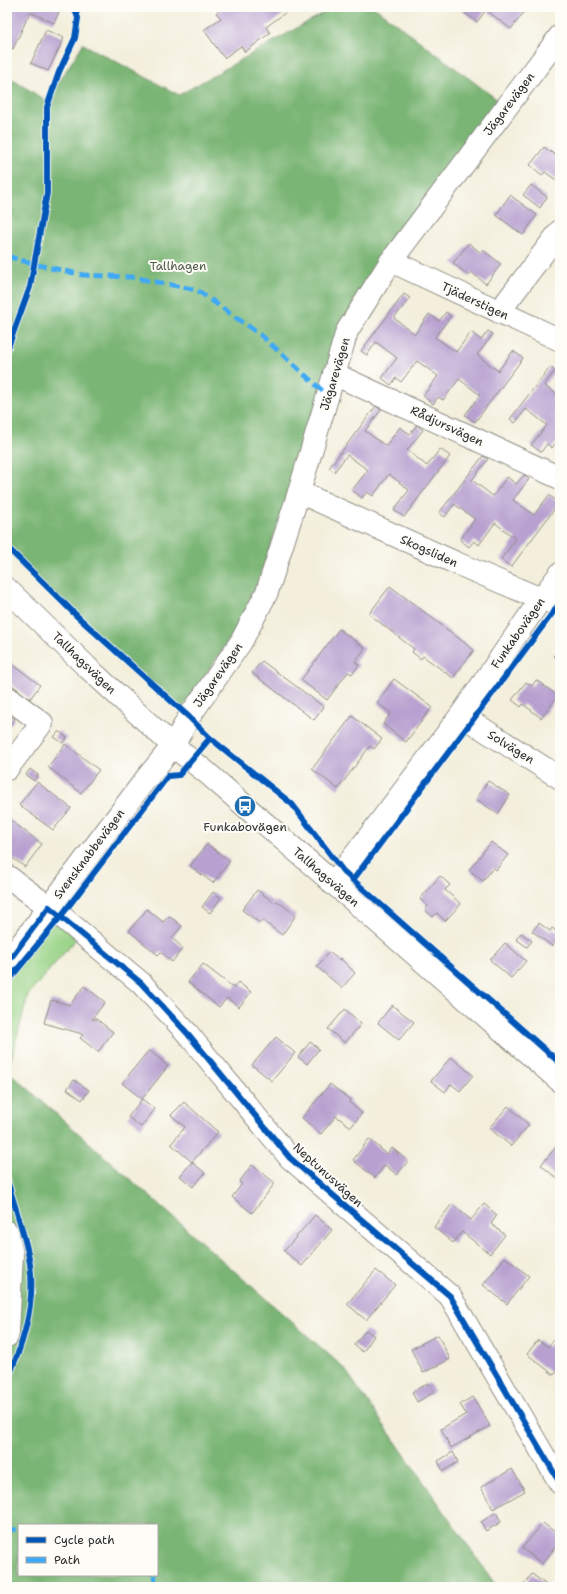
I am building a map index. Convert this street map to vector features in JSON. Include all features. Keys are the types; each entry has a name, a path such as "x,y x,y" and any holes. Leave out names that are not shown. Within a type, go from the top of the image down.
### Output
{"street":[{"name":"Jägarevägen","path":"173,746 190,717 241,642 263,600 299,492 347,331 391,261 560,36"},
{"path":"499,312 560,231"},
{"name":"Tjäderstigen","path":"391,261 560,340"},
{"name":"Rådjursvägen","path":"334,374 560,478"},
{"name":"Skogsliden","path":"299,492 456,563 551,602"},
{"name":"Funkabovägen","path":"334,884 461,715 551,602 560,574"},
{"name":"Tallhagsvägen","path":"7,589 173,746 212,777 560,1081"},
{"path":"7,607 88,667"},
{"path":"7,697 42,724 7,769"},
{"name":"Solvägen","path":"461,715 560,778"},
{"name":"Svensknabbevägen","path":"7,963 145,780 173,746"},
{"name":"Neptunusvägen","path":"7,876 49,908 141,983 188,1034 290,1158 450,1296 560,1483"},
{"path":"7,1232 12,1254 7,1336"}],"green space":[{"name":"Tallhagen","path":"334,7 374,7 499,101 381,258 290,487 257,587 232,636 181,710 71,612 7,549 7,76 47,101 83,44 179,95"},
{"path":"49,907 81,933 28,995 7,1075 7,963"},
{"path":"9,1072 344,1368 497,1587 7,1587 7,1075"}],"building":[{"path":"8,7 61,7 54,23 30,12 13,49 7,46"},
{"path":"224,7 293,7 266,27 270,33 245,52 241,46 224,58 204,30 221,18 216,13"},
{"path":"457,7 528,7 511,29 486,10 477,22"},
{"path":"46,30 64,38 48,71 31,63"},
{"path":"544,147 555,155 558,153 560,154 560,183 545,172 542,175 530,165"},
{"path":"531,185 547,197 540,208 523,195"},
{"path":"510,195 537,215 523,235 496,215"},
{"path":"469,243 481,253 483,250 501,264 486,284 471,272 469,276 453,263"},
{"path":"404,294 410,298 394,318 415,334 429,314 439,321 446,312 451,316 435,337 456,352 471,332 481,340 488,331 493,334 477,355 498,371 513,351 523,358 475,422 465,415 480,395 459,379 443,400 438,397 433,404 423,396 438,376 417,361 401,382 396,378 391,385 382,378 397,358 376,342 367,355 361,351"},
{"path":"550,367 555,371 544,385 560,397 560,438 552,448 547,444 541,452 531,445 547,425 526,409 515,423 510,419"},
{"path":"376,406 381,410 365,431 386,446 400,427 410,434 417,425 423,430 407,450 427,466 440,449 450,456 404,517 394,510 409,490 389,474 373,496 367,492 362,498 352,490 368,470 347,455 334,472 329,468"},
{"path":"483,456 488,459 472,480 493,496 507,477 516,484 524,475 529,479 513,500 534,515 549,495 559,503 511,567 501,559 516,539 495,523 479,545 474,541 469,547 460,540 475,519 454,504 445,517 439,513"},
{"path":"390,586 474,650 453,678 423,656 421,659 412,652 414,649 369,614"},
{"path":"339,629 365,648 355,662 359,665 352,674 348,672 327,700 301,680"},
{"path":"560,640 560,661 554,656 559,649 555,646"},
{"path":"7,660 40,685 30,699 7,681"},
{"path":"262,661 324,707 314,720 252,673"},
{"path":"394,679 432,707 406,742 383,724 391,713 377,703"},
{"path":"536,680 558,696 541,718 523,704 521,707 512,700 526,682 532,686"},
{"path":"7,713 15,719 7,729"},
{"path":"352,716 382,739 374,749 370,746 338,789 312,769"},
{"path":"59,731 67,738 63,743 54,737"},
{"path":"65,744 99,770 81,793 48,767"},
{"path":"30,769 38,775 34,781 26,775"},
{"path":"488,781 510,795 498,814 476,799"},
{"path":"37,782 71,808 53,830 19,805"},
{"path":"9,819 42,844 25,867 7,854 7,821"},
{"path":"491,842 508,855 496,870 493,868 483,881 469,870"},
{"path":"207,844 230,861 213,883 190,866"},
{"path":"440,876 450,885 445,890 461,904 445,921 437,913 433,917 425,910 428,906 420,899"},
{"path":"257,890 275,903 277,901 296,915 282,935 262,920 260,923 242,910"},
{"path":"213,892 221,898 210,913 202,907"},
{"path":"147,909 163,922 169,916 182,926 172,938 183,948 172,962 161,952 158,955 129,931"},
{"path":"539,923 550,931 552,928 559,933 557,935 559,937 552,946 532,931"},
{"path":"521,933 532,941 527,947 516,939"},
{"path":"505,943 526,961 511,978 490,960"},
{"path":"329,952 339,960 340,958 355,973 342,988 317,967"},
{"path":"203,964 234,988 238,982 251,992 239,1007 227,998 219,1007 188,982"},
{"path":"84,986 105,1002 92,1019 94,1020 95,1018 113,1032 98,1052 80,1038 83,1035 44,1023 51,1000 70,1005"},
{"path":"392,1005 414,1022 399,1040 378,1023"},
{"path":"345,1009 361,1024 345,1043 328,1029"},
{"path":"276,1037 295,1053 272,1081 252,1065"},
{"path":"310,1042 319,1049 307,1064 298,1057"},
{"path":"149,1050 168,1066 142,1099 122,1083"},
{"path":"451,1057 473,1075 460,1091 451,1084 445,1092 431,1081"},
{"path":"74,1080 89,1090 82,1100 67,1089"},
{"path":"330,1084 350,1100 349,1102 362,1113 351,1127 336,1116 321,1134 302,1118"},
{"path":"142,1099 155,1109 141,1127 128,1117"},
{"path":"184,1102 218,1132 192,1162 171,1144 185,1127 171,1115"},
{"path":"508,1106 529,1125 511,1146 489,1128"},
{"path":"369,1139 387,1154 392,1148 408,1161 397,1175 385,1165 375,1178 353,1160"},
{"path":"557,1146 560,1149 560,1181 541,1165"},
{"path":"192,1162 205,1173 193,1187 180,1176"},
{"path":"252,1165 275,1183 252,1213 232,1197 242,1184 239,1182"},
{"path":"452,1204 471,1220 484,1204 497,1215 491,1224 505,1235 490,1254 462,1232 453,1243 434,1227"},
{"path":"315,1215 332,1230 302,1266 284,1251"},
{"path":"505,1257 529,1276 507,1304 483,1285"},
{"path":"376,1270 395,1285 366,1320 347,1304"},
{"path":"366,1330 374,1336 363,1352 354,1345"},
{"path":"560,1332 560,1368 554,1375 527,1354 538,1340 548,1347"},
{"path":"438,1335 450,1359 423,1373 411,1349"},
{"path":"429,1383 434,1392 417,1402 412,1392"},
{"path":"473,1397 490,1426 451,1448 441,1429 466,1414 460,1404"},
{"path":"453,1452 458,1462 443,1471 438,1461"},
{"path":"512,1469 525,1491 493,1509 481,1487"},
{"path":"496,1512 501,1522 486,1531 481,1522"},
{"path":"543,1523 560,1536 560,1541 542,1564 522,1548"},
{"path":"532,1574 549,1587 522,1587"}],"marked path":[{"path":"7,256 34,264 83,275 132,277 197,290 262,336 328,396"},
{"path":"7,1528 18,1531"},
{"path":"154,1576 156,1587"}],"cycle path":[{"path":"7,350 30,287 47,193 47,107 59,72 75,38 78,18 74,7"},
{"path":"7,547 79,618 189,717 210,738 292,804 343,871 560,1063"},
{"path":"353,880 560,603"},
{"path":"7,984 168,776 179,775 210,738"},
{"path":"7,963 49,907 141,983 188,1034 290,1158 450,1296 560,1483"},
{"path":"7,1179 22,1228 31,1273 30,1305 24,1336 7,1380"}],"place":[{"name":"Funkabovägen","path":"245,806"}]}
